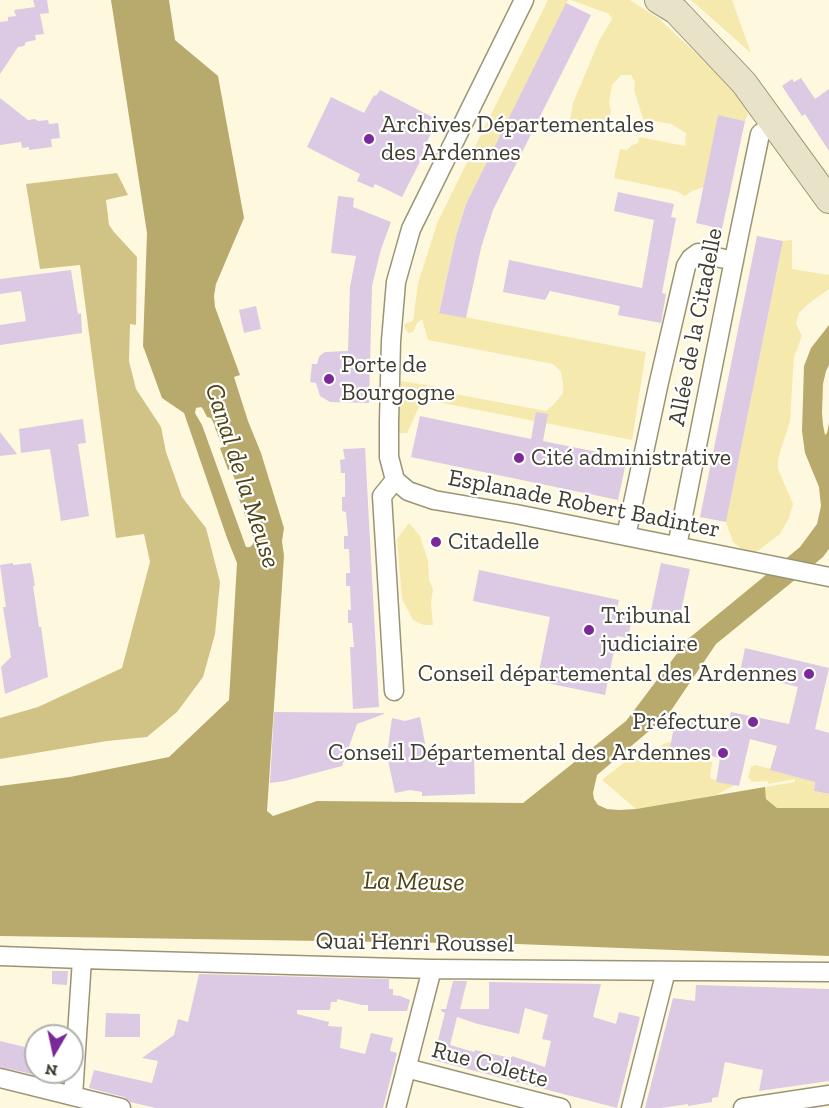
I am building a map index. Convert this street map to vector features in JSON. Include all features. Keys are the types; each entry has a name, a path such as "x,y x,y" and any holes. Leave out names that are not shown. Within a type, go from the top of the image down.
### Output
{"main road":[{"path":"658,0 676,11 744,83 829,201"}],"street":[{"path":"394,691 381,496 395,480 389,457 389,422 396,282 411,229 524,0"},
{"name":"Allée de la Citadelle","path":"677,546 760,134 773,124"},
{"path":"626,536 686,266 698,253 734,261"},
{"name":"Esplanade Robert Badinter","path":"395,480 408,491 434,500 829,577"},
{"name":"Quai Henri Roussel","path":"0,956 432,969 829,972"},
{"path":"73,1096 82,959"},
{"path":"396,1108 432,969"},
{"path":"631,1108 666,971"},
{"name":"Rue Colette","path":"406,1068 561,1108"},
{"path":"0,1078 121,1108"},
{"path":"743,1108 829,1095"}],"shaded area":[{"path":"548,0 568,0 466,204 456,236 439,312 646,352 632,440 427,400 418,409 407,433 397,433 392,418 399,399 401,381 546,411 563,393 561,372 553,364 428,340 422,319 417,323 413,332 408,333 404,326 413,321 418,283 438,221"},
{"path":"571,0 630,0 658,18 739,96 748,114 745,121 718,115 704,187 685,196 676,191 614,178 620,149 627,150 638,143 639,137 685,146 686,133 671,124 643,119 634,90 635,82 631,75 621,75 612,85 609,123 602,129 577,128 570,121 573,103 599,41 612,19 609,14"},
{"path":"691,0 732,0 751,53"},
{"path":"117,173 128,195 106,200 109,225 137,257 136,325 130,324 129,361 136,389 161,427 166,452 182,497 206,528 220,582 215,634 203,677 177,712 147,737 107,741 0,759 0,718 38,707 122,668 150,562 144,534 116,538 80,265 40,269 26,184"},
{"path":"792,240 792,269 829,274 829,289 799,313 796,324 802,336 794,357 790,421 778,459 778,469 793,504 789,518 780,534 751,556 733,542 726,522 783,241"},
{"path":"409,523 420,536 428,561 429,580 433,589 431,603 433,625 424,625 413,620 402,599 397,539"},
{"path":"671,742 670,747 679,749 678,754 712,762 710,778 716,782 735,785 716,795 636,809 602,780 626,761 661,755 661,747"},
{"path":"755,765 815,782 814,791 829,794 829,808 777,808 766,799 765,787 795,782 795,779 768,784 768,781 751,782 748,778 751,767"}],"water":[{"path":"111,0 169,0 175,40 218,76 244,218 216,284 215,307 240,375 234,377 284,528 267,811 273,816 317,801 523,803 626,721 688,639 800,547 817,524 821,506 819,487 805,453 802,431 804,366 811,348 829,325 829,365 823,384 822,413 825,435 829,423 829,549 823,557 716,644 668,715 597,775 593,793 598,805 607,809 619,810 765,787 766,799 777,808 829,808 829,956 517,944 0,936 0,786 70,777 169,757 229,700 237,563 184,413 162,398 143,346 147,233","holes":["196,408 203,409 215,426 228,470 231,469 240,494 238,496 254,539 250,547 246,547 202,425 195,413"]}],"building":[{"path":"33,0 47,0 49,13 40,14 44,34 35,35 36,40 18,47 0,74 0,22 8,21 8,17 16,16 14,10 35,7"},
{"path":"566,3 591,15 493,210 481,248 466,318 439,313 456,236 466,204"},
{"path":"801,78 815,99 829,89 829,151 805,114 802,116 782,86 792,79 794,82"},
{"name":"Archives Départementales des Ardennes","path":"380,90 438,120 402,197 375,184 373,188 357,181 360,174 307,147 331,97 364,113 374,95 376,96"},
{"path":"0,98 28,120 48,120 49,124 58,123 60,138 51,139 52,147 29,150 29,147 22,148 21,142 0,145"},
{"path":"718,115 745,121 722,229 696,223"},
{"path":"618,192 674,204 671,217 676,218 662,293 666,294 661,323 618,315 620,306 550,291 545,300 503,292 509,260 642,288 654,220 614,211"},
{"path":"338,196 354,198 353,207 391,222 381,249 372,286 369,403 330,402 320,396 316,383 310,382 312,364 317,364 321,355 325,352 348,351 350,287 356,256 331,253"},
{"path":"757,236 783,241 726,522 700,517"},
{"path":"71,270 78,314 81,313 82,333 0,345 0,325 26,321 21,291 0,294 0,279"},
{"path":"256,306 261,329 244,333 239,310"},
{"name":"Cité administrative","path":"536,412 548,414 543,441 627,458 618,500 411,457 420,416 531,439"},
{"path":"83,419 86,443 78,444 89,516 61,521 50,449 21,453 19,429"},
{"path":"0,432 17,454 0,456"},
{"path":"365,448 379,707 353,709 350,647 354,647 352,623 348,623 348,610 351,610 350,586 346,586 346,573 350,573 349,549 344,549 344,536 348,536 346,512 342,511 342,497 345,497 345,473 341,473 340,460 345,459 343,449"},
{"path":"13,563 13,565 31,563 48,677 5,694 1,667 11,657 3,607 6,607 0,565"},
{"path":"661,563 690,569 680,616 651,610"},
{"name":"Tribunal judiciaire","path":"479,570 619,600 617,609 633,613 628,638 617,636 605,695 537,681 550,617 473,601"},
{"name":"Préfecture","path":"745,648 829,668 815,729 829,733 829,794 814,791 815,782 770,770 777,746 750,739 739,786 716,782 720,758 670,747 676,717 727,729 731,712 789,724 798,687 740,672"},
{"path":"274,712 384,714 357,724 342,766 270,783"},
{"path":"420,717 428,759 474,757 475,794 422,796 422,792 410,790 395,793 387,755 392,718 405,721"},
{"path":"52,971 68,971 67,985 52,984"},
{"path":"199,974 389,979 389,989 393,989 393,995 410,1000 407,1011 368,1011 368,1005 337,999 337,1002 331,1002 330,1010 297,1010 297,1014 329,1022 328,1026 342,1027 340,1048 365,1054 371,1033 393,1038 390,1051 397,1053 383,1108 156,1108 89,1088 94,1070 152,1083 158,1061 142,1058 174,1035 178,1019 188,1022"},
{"path":"453,981 467,981 460,1009 489,1009 489,982 601,984 593,1017 616,1024 619,1012 640,1017 617,1108 433,1060 445,1013 441,1009 446,1009","holes":["525,1008 548,1015 542,1039 551,1041 545,1067 512,1056 511,1058 475,1050 474,1052 450,1045 457,1017 519,1034"]},
{"path":"696,985 829,989 829,1081 759,1091 763,1070 725,1062 718,1097 712,1098 712,1102 688,1106 688,1104 645,1108 673,998 695,1001"},
{"path":"106,1013 140,1014 140,1037 105,1037"},
{"path":"0,1041 24,1047 24,1072 0,1067"}],"place":[{"name":"Archives Départementales des Ardennes","path":"369,139"},
{"name":"Porte de Bourgogne","path":"329,379"},
{"name":"Cité administrative","path":"519,458"},
{"name":"Citadelle","path":"436,542"},
{"name":"Tribunal judiciaire","path":"589,630"},
{"name":"Conseil départemental des Ardennes","path":"809,674"},
{"name":"Préfecture","path":"753,722"},
{"name":"Conseil Départemental des Ardennes","path":"723,753"}],"water label":[{"name":"Canal de la Meuse","path":"242,476"},
{"name":"La Meuse","path":"414,882"}]}
